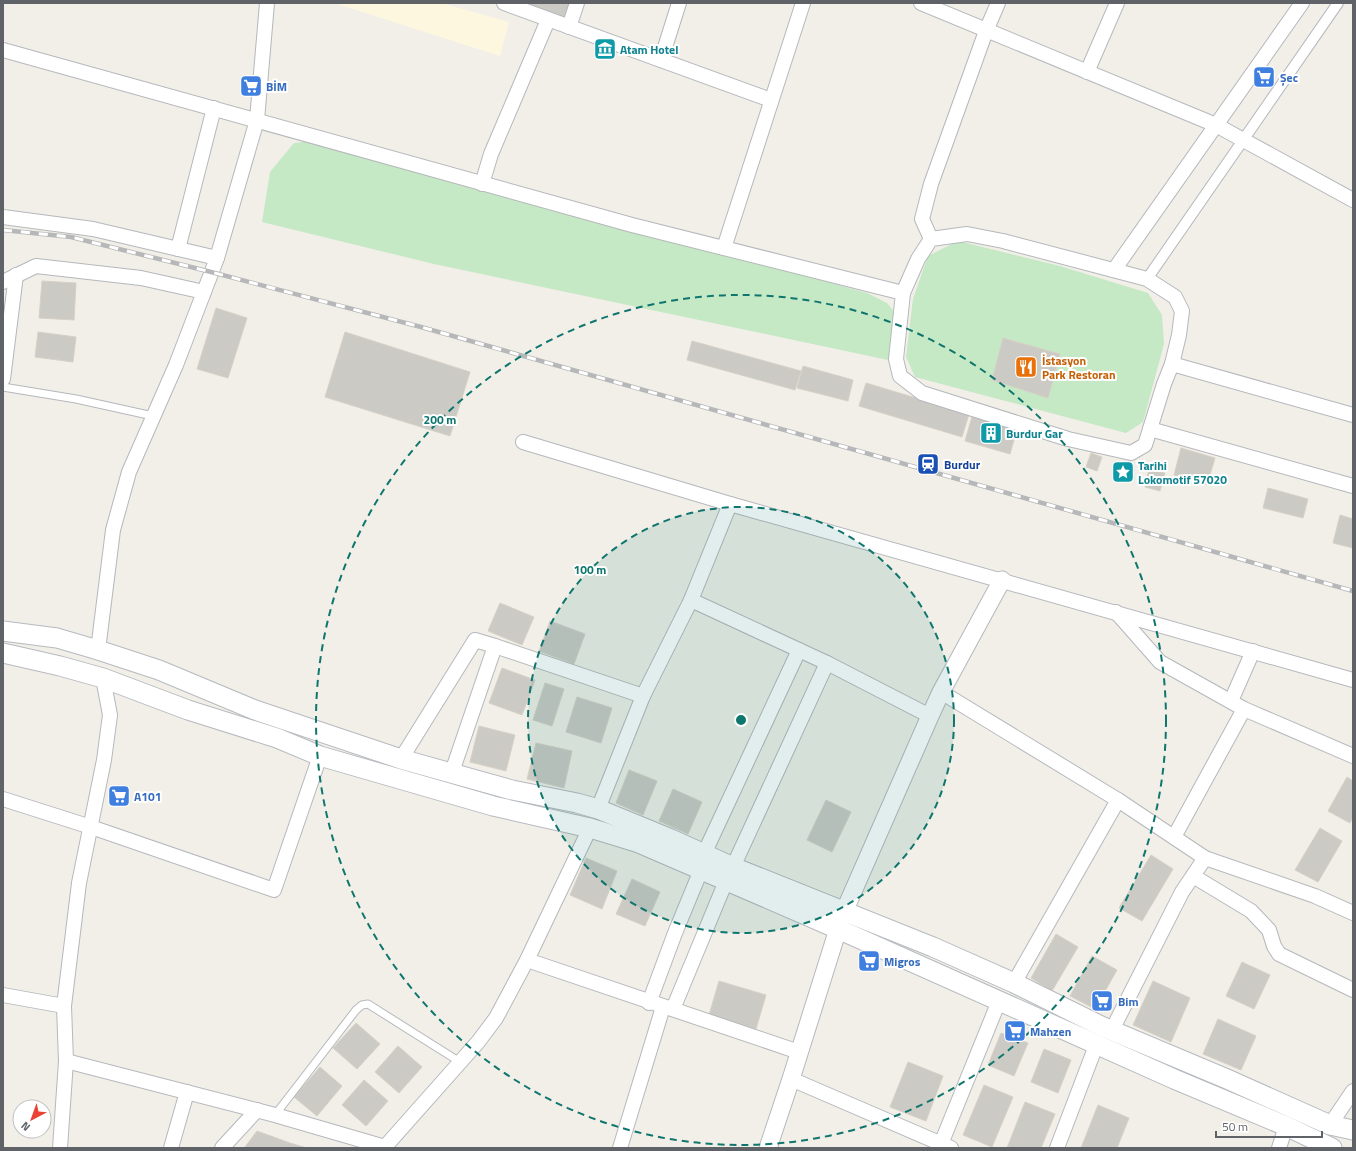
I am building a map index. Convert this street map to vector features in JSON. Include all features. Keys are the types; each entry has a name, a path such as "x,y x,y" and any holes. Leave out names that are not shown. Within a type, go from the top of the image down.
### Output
{"main road":[{"path":"3,631 57,638 98,650 159,670 255,710 401,759 512,790 577,803 598,809 838,929 1174,1079 1286,1126 1332,1148"},
{"path":"98,650 103,678"},
{"path":"3,653 103,678 188,710 277,738 320,756 494,806 590,828 702,862"},
{"path":"730,874 844,912 933,947 1014,983 1112,1030 1330,1125 1353,1130"}],"street":[{"path":"98,650 113,530 129,472 176,365 217,258 257,120 267,3"},
{"path":"504,3 569,28 771,100"},
{"path":"569,28 577,3"},
{"path":"661,60 679,3"},
{"path":"724,248 803,3"},
{"path":"920,3 1216,125 1353,200"},
{"path":"932,239 922,219 930,191 986,31 998,3"},
{"path":"1087,72 1117,3"},
{"path":"1114,270 1302,3"},
{"path":"1147,279 1338,3"},
{"path":"482,184 491,154 548,20"},
{"path":"3,50 632,225 903,293"},
{"path":"178,249 214,108"},
{"path":"3,217 93,229 217,258"},
{"path":"967,234 1003,241 1114,270 1147,279 1175,297 1182,311 1179,335 1172,364 1164,384 1145,445 1131,453 1068,439 922,393 900,376 896,359 903,293 918,259 932,239 967,234"},
{"path":"3,282 36,266 141,278 204,292"},
{"path":"3,379 16,275"},
{"path":"1172,364 1353,415"},
{"path":"1150,429 1353,486"},
{"path":"523,442 730,504 1353,680"},
{"path":"598,809 643,696 692,600 730,504"},
{"path":"768,1148 844,912 941,692 1002,580"},
{"path":"692,600 800,650 930,716"},
{"path":"1116,612 1160,662 1244,709 1353,756"},
{"path":"401,759 475,640 643,696"},
{"path":"452,772 495,646"},
{"path":"649,1003 702,862 800,650"},
{"path":"1230,701 1253,651"},
{"path":"620,1148 668,1008 826,663"},
{"path":"60,1148 66,1061 64,1006 79,883 104,760 110,714 103,678"},
{"path":"941,692 1118,800 1205,858 1315,896 1353,913"},
{"path":"1174,837 1244,709"},
{"path":"3,799 91,826 274,890 320,756"},
{"path":"1014,983 1118,800"},
{"path":"66,1061 257,1110 384,1147 478,1042 496,1018 528,960 590,828"},
{"path":"1112,1030 1182,892 1205,858"},
{"path":"1193,876 1251,911 1269,930 1274,946 1279,954 1353,990"},
{"path":"528,960 649,1003 799,1052"},
{"path":"3,994 64,1006"},
{"path":"791,1079 946,1146 999,1001"},
{"path":"1057,1148 1097,1044"},
{"path":"1330,1125 1353,1091"},
{"path":"171,1148 187,1092"},
{"path":"222,1148 257,1110"},
{"path":"1279,1148 1286,1126"}],"lane":[{"path":"3,387 76,399 154,416"},
{"path":"275,1115 358,1007 362,1004 368,1004 460,1062"}],"shaded area":[{"path":"334,3 441,3 509,22 500,56"}],"green space":[{"path":"324,140 867,293 887,303 898,316 898,331 888,360 434,264 262,222 270,172 294,143"},
{"path":"958,241 1060,266 1148,293 1162,315 1164,344 1143,422 1126,433 915,377 906,357 913,299 928,256"}],"building":[{"path":"509,3 575,3 569,21"},
{"path":"42,281 76,283 74,320 39,318"},
{"path":"216,308 247,318 228,378 197,369"},
{"path":"38,332 76,337 73,362 35,357"},
{"path":"345,332 470,372 450,436 325,397"},
{"name":"İstasyon Park Restoran","path":"1003,338 1060,354 1048,398 992,380"},
{"path":"692,341 801,371 795,390 687,360"},
{"path":"803,366 853,380 848,401 797,388"},
{"path":"866,383 969,414 962,437 859,406"},
{"name":"Burdur Gar","path":"973,413 1018,426 1010,454 965,441"},
{"path":"1181,448 1215,458 1207,485 1174,475"},
{"path":"1091,453 1102,457 1097,471 1086,467"},
{"path":"1149,469 1165,473 1160,491 1145,487"},
{"path":"1268,488 1308,499 1303,518 1263,508"},
{"path":"1340,515 1353,519 1353,548 1333,543"},
{"path":"500,603 534,617 522,645 488,631"},
{"path":"550,621 585,634 574,664 539,651"},
{"path":"502,668 535,680 522,715 489,703"},
{"path":"545,683 564,689 552,726 533,720"},
{"path":"577,697 612,708 601,743 566,732"},
{"path":"479,726 515,735 506,771 470,762"},
{"path":"536,743 572,751 564,788 527,779"},
{"path":"629,770 657,781 643,815 616,803"},
{"path":"1347,777 1353,781 1353,817 1350,823 1328,811"},
{"path":"673,789 702,802 688,834 659,821"},
{"path":"826,800 851,812 832,852 807,840"},
{"path":"1320,828 1342,841 1318,882 1295,870"},
{"path":"1151,855 1173,869 1142,921 1119,908"},
{"path":"586,858 617,871 602,909 570,895"},
{"path":"632,879 660,892 645,926 616,914"},
{"path":"1056,934 1078,947 1052,991 1031,978"},
{"path":"1092,956 1117,970 1095,1009 1070,996"},
{"path":"1242,962 1270,975 1254,1009 1226,996"},
{"path":"719,981 766,995 756,1029 709,1015"},
{"path":"1153,981 1190,998 1171,1042 1133,1025"},
{"path":"1218,1019 1256,1036 1241,1070 1203,1054"},
{"path":"356,1023 380,1044 357,1069 333,1048"},
{"path":"1001,1033 1028,1043 1014,1076 988,1065"},
{"path":"398,1046 422,1067 399,1093 375,1072"},
{"path":"1044,1049 1071,1060 1058,1093 1031,1082"},
{"path":"908,1062 943,1076 926,1121 890,1107"},
{"path":"320,1067 342,1086 317,1116 294,1097"},
{"path":"364,1080 388,1101 366,1126 342,1105"},
{"path":"984,1085 1013,1097 992,1147 963,1135"},
{"path":"1025,1102 1055,1114 1041,1148 1007,1148"},
{"path":"1098,1105 1129,1118 1117,1148 1081,1148"},
{"path":"257,1131 290,1143 307,1148 245,1147"}],"railway":[{"path":"3,230 71,237 421,327 1353,591"}],"place":[{"name":"Atam Hotel","path":"605,49"},
{"name":"Şec","path":"1264,77"},
{"name":"BİM","path":"251,86"},
{"name":"İstasyon Park Restoran","path":"1026,367"},
{"name":"Burdur Gar","path":"991,433"},
{"name":"Burdur","path":"928,464"},
{"name":"Tarihi Lokomotif 57020","path":"1123,472"},
{"name":"A101","path":"119,796"},
{"name":"Migros","path":"869,961"},
{"name":"Bim","path":"1102,1001"},
{"name":"Mahzen","path":"1015,1031"}]}
